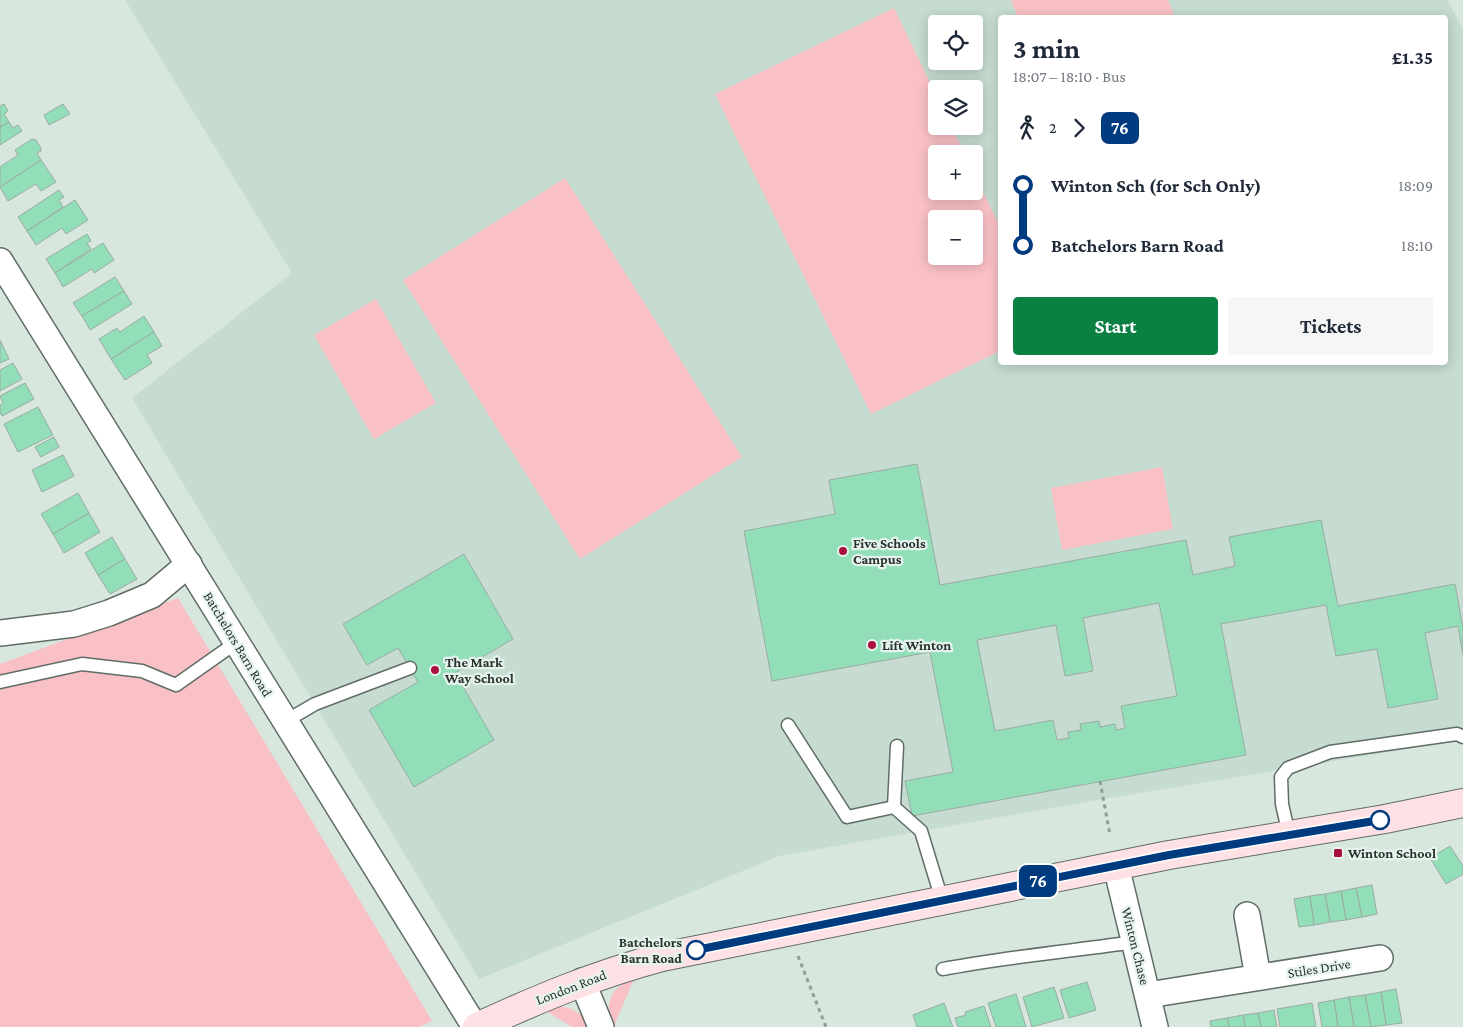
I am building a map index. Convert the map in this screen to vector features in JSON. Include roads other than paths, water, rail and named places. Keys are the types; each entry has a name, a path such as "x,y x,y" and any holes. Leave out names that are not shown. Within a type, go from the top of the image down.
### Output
{"street":[{"name":"Batchelors Barn Road","path":"0,261 189,564 284,722 476,1027"},
{"path":"0,633 74,624 109,613 152,595 189,564"},
{"name":"London Road","path":"476,1027 582,981 662,957 1116,866 1385,819 1463,803"},
{"name":"Winton Chase","path":"1116,866 1155,1027"},
{"path":"1246,915 1258,977"},
{"name":"Stiles Drive","path":"1148,995 1380,958"},
{"path":"582,981 601,1027"}],"lane":[{"path":"0,682 82,664 142,671 176,685 237,642"},
{"path":"284,722 315,704 410,668"},
{"path":"788,726 847,817 894,807"},
{"path":"1289,835 1282,804 1282,777 1288,768 1330,752 1457,734 1463,737"},
{"path":"894,807 897,746"},
{"path":"894,807 921,831 942,900"},
{"path":"943,969 1030,954 1063,952 1135,942"}],"place":[{"name":"Five Schools Campus","path":"843,551"},
{"name":"Lift Winton","path":"872,645"},
{"name":"The Mark Way School","path":"435,670"},
{"name":"Winton School","path":"1338,853"},
{"name":"Batchelors Barn Road","path":"696,950"}]}
